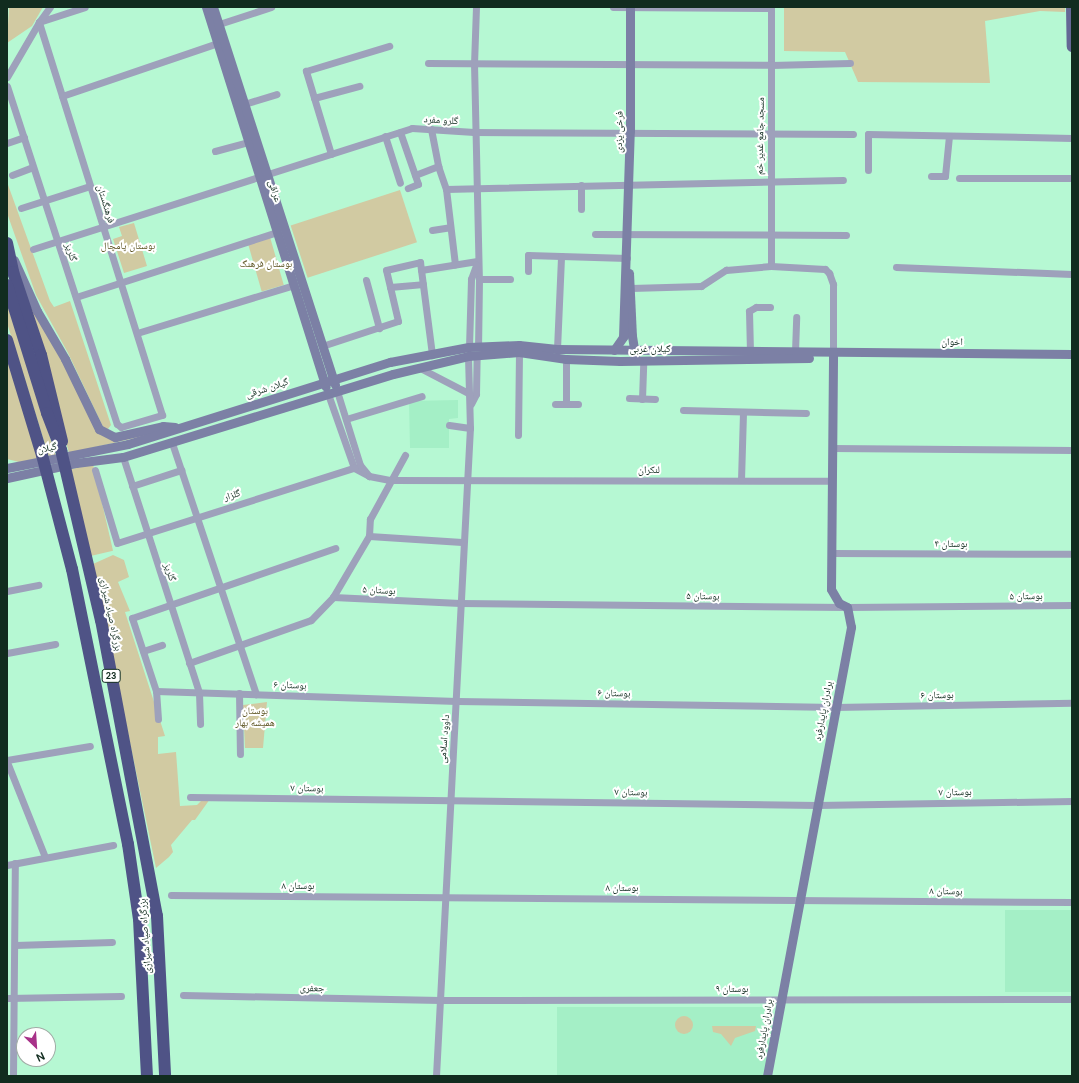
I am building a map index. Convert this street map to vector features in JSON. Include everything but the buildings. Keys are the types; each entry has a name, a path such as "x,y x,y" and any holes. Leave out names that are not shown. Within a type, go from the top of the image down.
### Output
{"highway":[{"path":"8,245 13,272 41,355 63,436 61,450"},
{"name":"بزرگراه صیاد شیرازی","path":"7,285 47,414 61,450 101,620 151,876 157,916 165,1076"},
{"name":"بزرگراه صیاد شیرازی","path":"7,340 42,455 72,569 128,844 139,919 147,1076"}],"main road":[{"name":"عراقی","path":"206,7 244,104 277,232 328,380"},
{"name":"عراقی","path":"213,7 219,24 221,43 248,142 263,176 322,346 328,380"},
{"name":"فرخی یزدی","path":"617,350 624,337 628,234 630,7"},
{"path":"1071,7 1072,46"},
{"path":"8,245 37,311 65,358 99,429 115,437 163,426 179,428"},
{"name":"فرخی یزدی","path":"627,258 631,288 632,336 639,361"},
{"name":"گیلان غربی","path":"473,351 519,345 557,350 795,352 832,355"},
{"path":"617,350 620,360"},
{"path":"123,457 332,392 420,368 473,351"},
{"name":"گیلان شرقی","path":"74,453 128,444 328,380 390,362 432,355 473,351"},
{"name":"گیلان غربی","path":"473,351 519,352 566,358 639,361 832,355"},
{"name":"اخوان","path":"832,355 1072,354"},
{"path":"832,355 831,589 839,603 847,607"},
{"path":"328,380 332,392"},
{"path":"310,386 314,398"},
{"path":"241,408 245,420"},
{"name":"گیلان","path":"7,468 74,453"},
{"name":"گیلان","path":"7,478 76,463 123,457"},
{"name":"برادران پایدارفرد","path":"767,1076 851,627 847,607"}],"street":[{"path":"7,77 39,22 50,7"},
{"path":"39,22 85,7"},
{"path":"219,24 271,7"},
{"name":"داوود اسلامی","path":"436,1076 450,800 457,701 462,542 470,428 471,404 468,393 479,279 477,260 474,132 476,7"},
{"path":"613,7 771,7"},
{"name":"مسجد جامع غدیر خم","path":"771,7 771,266"},
{"name":"فرهنگستان","path":"39,22 162,415"},
{"path":"62,96 221,43"},
{"path":"331,154 306,71 389,46"},
{"path":"428,63 771,65 850,63"},
{"name":"گلریز","path":"7,86 117,424 121,427 162,415"},
{"path":"314,98 359,86"},
{"path":"244,104 278,94"},
{"name":"گلرو مفرد","path":"33,249 412,128 474,132 853,134"},
{"path":"431,129 438,166 446,189 455,264"},
{"path":"400,132 418,184 408,188"},
{"path":"868,170 868,134 1072,138"},
{"path":"385,136 400,183"},
{"path":"931,176 945,176 949,136"},
{"path":"7,143 24,138"},
{"path":"215,151 248,142"},
{"path":"415,175 438,166"},
{"path":"12,175 33,167"},
{"path":"959,178 1072,178"},
{"path":"446,189 844,180"},
{"path":"581,185 581,209"},
{"path":"21,208 90,186"},
{"path":"432,230 450,227"},
{"path":"76,297 120,280 277,232"},
{"path":"595,234 846,235"},
{"path":"528,271 528,255 627,258"},
{"path":"557,350 560,256"},
{"path":"421,270 477,260"},
{"name":"داوود اسلامی","path":"471,404 476,394 471,279 477,260"},
{"path":"322,346 398,321 386,270 420,262 432,355"},
{"path":"631,288 701,286 726,270 771,266 816,266 829,273 833,284 832,355"},
{"path":"896,267 1072,274"},
{"path":"479,279 510,279"},
{"path":"366,280 379,328"},
{"path":"390,287 423,284"},
{"path":"137,333 294,285"},
{"path":"750,352 749,311 756,307 770,307"},
{"path":"795,352 796,317"},
{"path":"518,435 519,352"},
{"path":"566,358 566,404"},
{"path":"639,361 642,399"},
{"path":"420,368 468,393"},
{"path":"332,392 346,419 360,465 369,476"},
{"path":"332,392 354,468 369,476"},
{"path":"346,419 422,396"},
{"path":"628,398 655,399"},
{"path":"555,404 578,404"},
{"path":"683,410 806,413"},
{"path":"741,480 743,412"},
{"path":"449,425 470,428"},
{"path":"172,443 256,694"},
{"path":"832,448 1072,450"},
{"path":"190,663 311,620 333,597 369,536 370,520 390,480 405,455"},
{"name":"گلریز","path":"123,457 199,693 200,724"},
{"name":"گلزار","path":"95,470 117,543 196,516 354,468"},
{"path":"132,486 180,470"},
{"name":"لنکران","path":"369,476 390,480 832,480"},
{"path":"369,536 462,542"},
{"path":"158,719 156,691 132,618 170,604 221,589 335,548"},
{"name":"بوستان ۴","path":"831,553 1072,554"},
{"path":"7,591 38,585"},
{"name":"بوستان ۵","path":"333,597 460,603 847,607 1072,605"},
{"path":"7,653 55,644"},
{"path":"142,651 162,645"},
{"name":"بوستان ۶","path":"156,691 457,701 835,707 1072,703"},
{"path":"239,693 240,754"},
{"path":"45,857 7,761 90,746"},
{"name":"بوستان ۷","path":"190,797 817,805 1072,801"},
{"path":"7,865 113,845"},
{"path":"13,1076 11,997 15,945 15,863"},
{"name":"بوستان ۸","path":"171,895 1072,902"},
{"path":"15,945 112,942"},
{"name":"جعفری","path":"183,995 440,1000"},
{"path":"11,997 121,996"},
{"name":"بوستان ۹","path":"440,1000 781,998 1072,999"}],"shaded area":[{"path":"458,400 458,418 449,419 449,448 410,448 409,401"},
{"path":"1005,910 1072,910 1072,992 1005,992"},
{"path":"557,1007 772,1007 772,1076 557,1076"}],"green space":[{"path":"9,7 43,7 32,26 7,43"},
{"path":"784,7 1065,7 1065,12 1040,11 985,21 990,83 858,82 845,52 784,51"},
{"path":"7,182 50,301 54,307 70,301 111,425 108,429 104,429 68,353 36,295 7,213"},
{"path":"400,190 417,242 308,278 291,226"},
{"name":"بوستان پامچال","path":"134,223 147,266 124,273 113,239 122,236 119,227"},
{"name":"بوستان فرهنگ","path":"270,237 284,285 262,291 248,243"},
{"path":"24,291 102,434 153,434 69,453"},
{"path":"7,304 56,456 49,457 7,323"},
{"path":"7,358 38,460 19,462 7,459"},
{"path":"93,464 113,551 91,556 71,469"},
{"path":"113,555 124,560 129,577 118,582 130,611 125,612 165,736 158,737 158,754 176,752 180,806 197,805 201,801 210,799 195,820 192,820 171,845 173,852 156,868 93,564"},
{"name":"بوستان همیشه بهار","path":"267,702 263,748 245,748 243,705"},
{"path":"684,1016 690,1019 693,1025 690,1031 684,1034 678,1031 675,1025 678,1019"},
{"path":"712,1026 756,1026 755,1031 735,1038 731,1046 721,1034 713,1032"}]}
